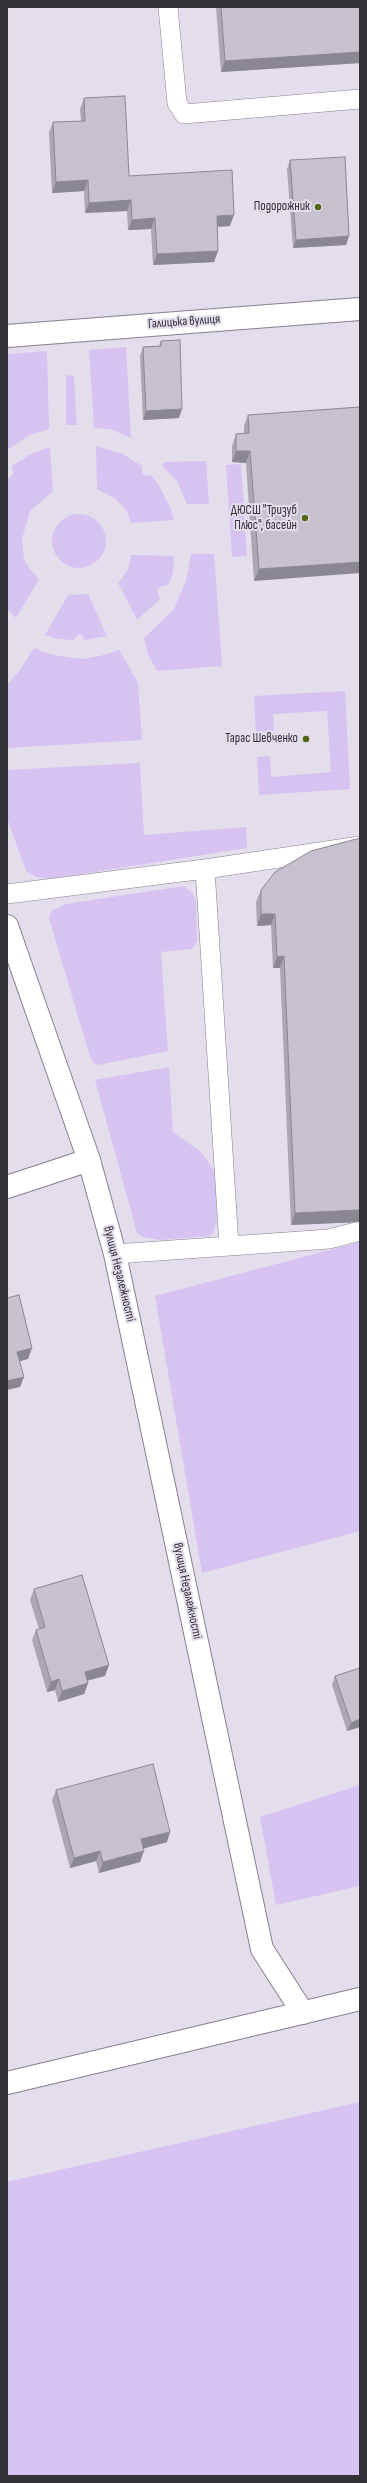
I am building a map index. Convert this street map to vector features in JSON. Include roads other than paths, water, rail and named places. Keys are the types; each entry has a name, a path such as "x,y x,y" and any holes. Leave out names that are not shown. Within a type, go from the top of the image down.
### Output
{"street":[{"name":"Галицька вулиця","path":"7,336 360,309"},
{"name":"вулиця Незалежності","path":"7,926 89,1160 115,1254 262,1949 303,2013"},
{"path":"7,1187 89,1160"},
{"path":"7,2083 360,1999"}],"lane":[{"path":"168,7 176,103 184,114 360,99"},
{"path":"7,894 204,869 360,846"},
{"path":"204,869 229,1246"},
{"path":"115,1254 329,1239 360,1231"}],"place":[{"name":"Подорожник","path":"318,207"},
{"name":"ДЮСШ \"Тризуб Плюс\", басейн","path":"305,518"},
{"name":"Тарас Шевченко","path":"306,739"}]}
